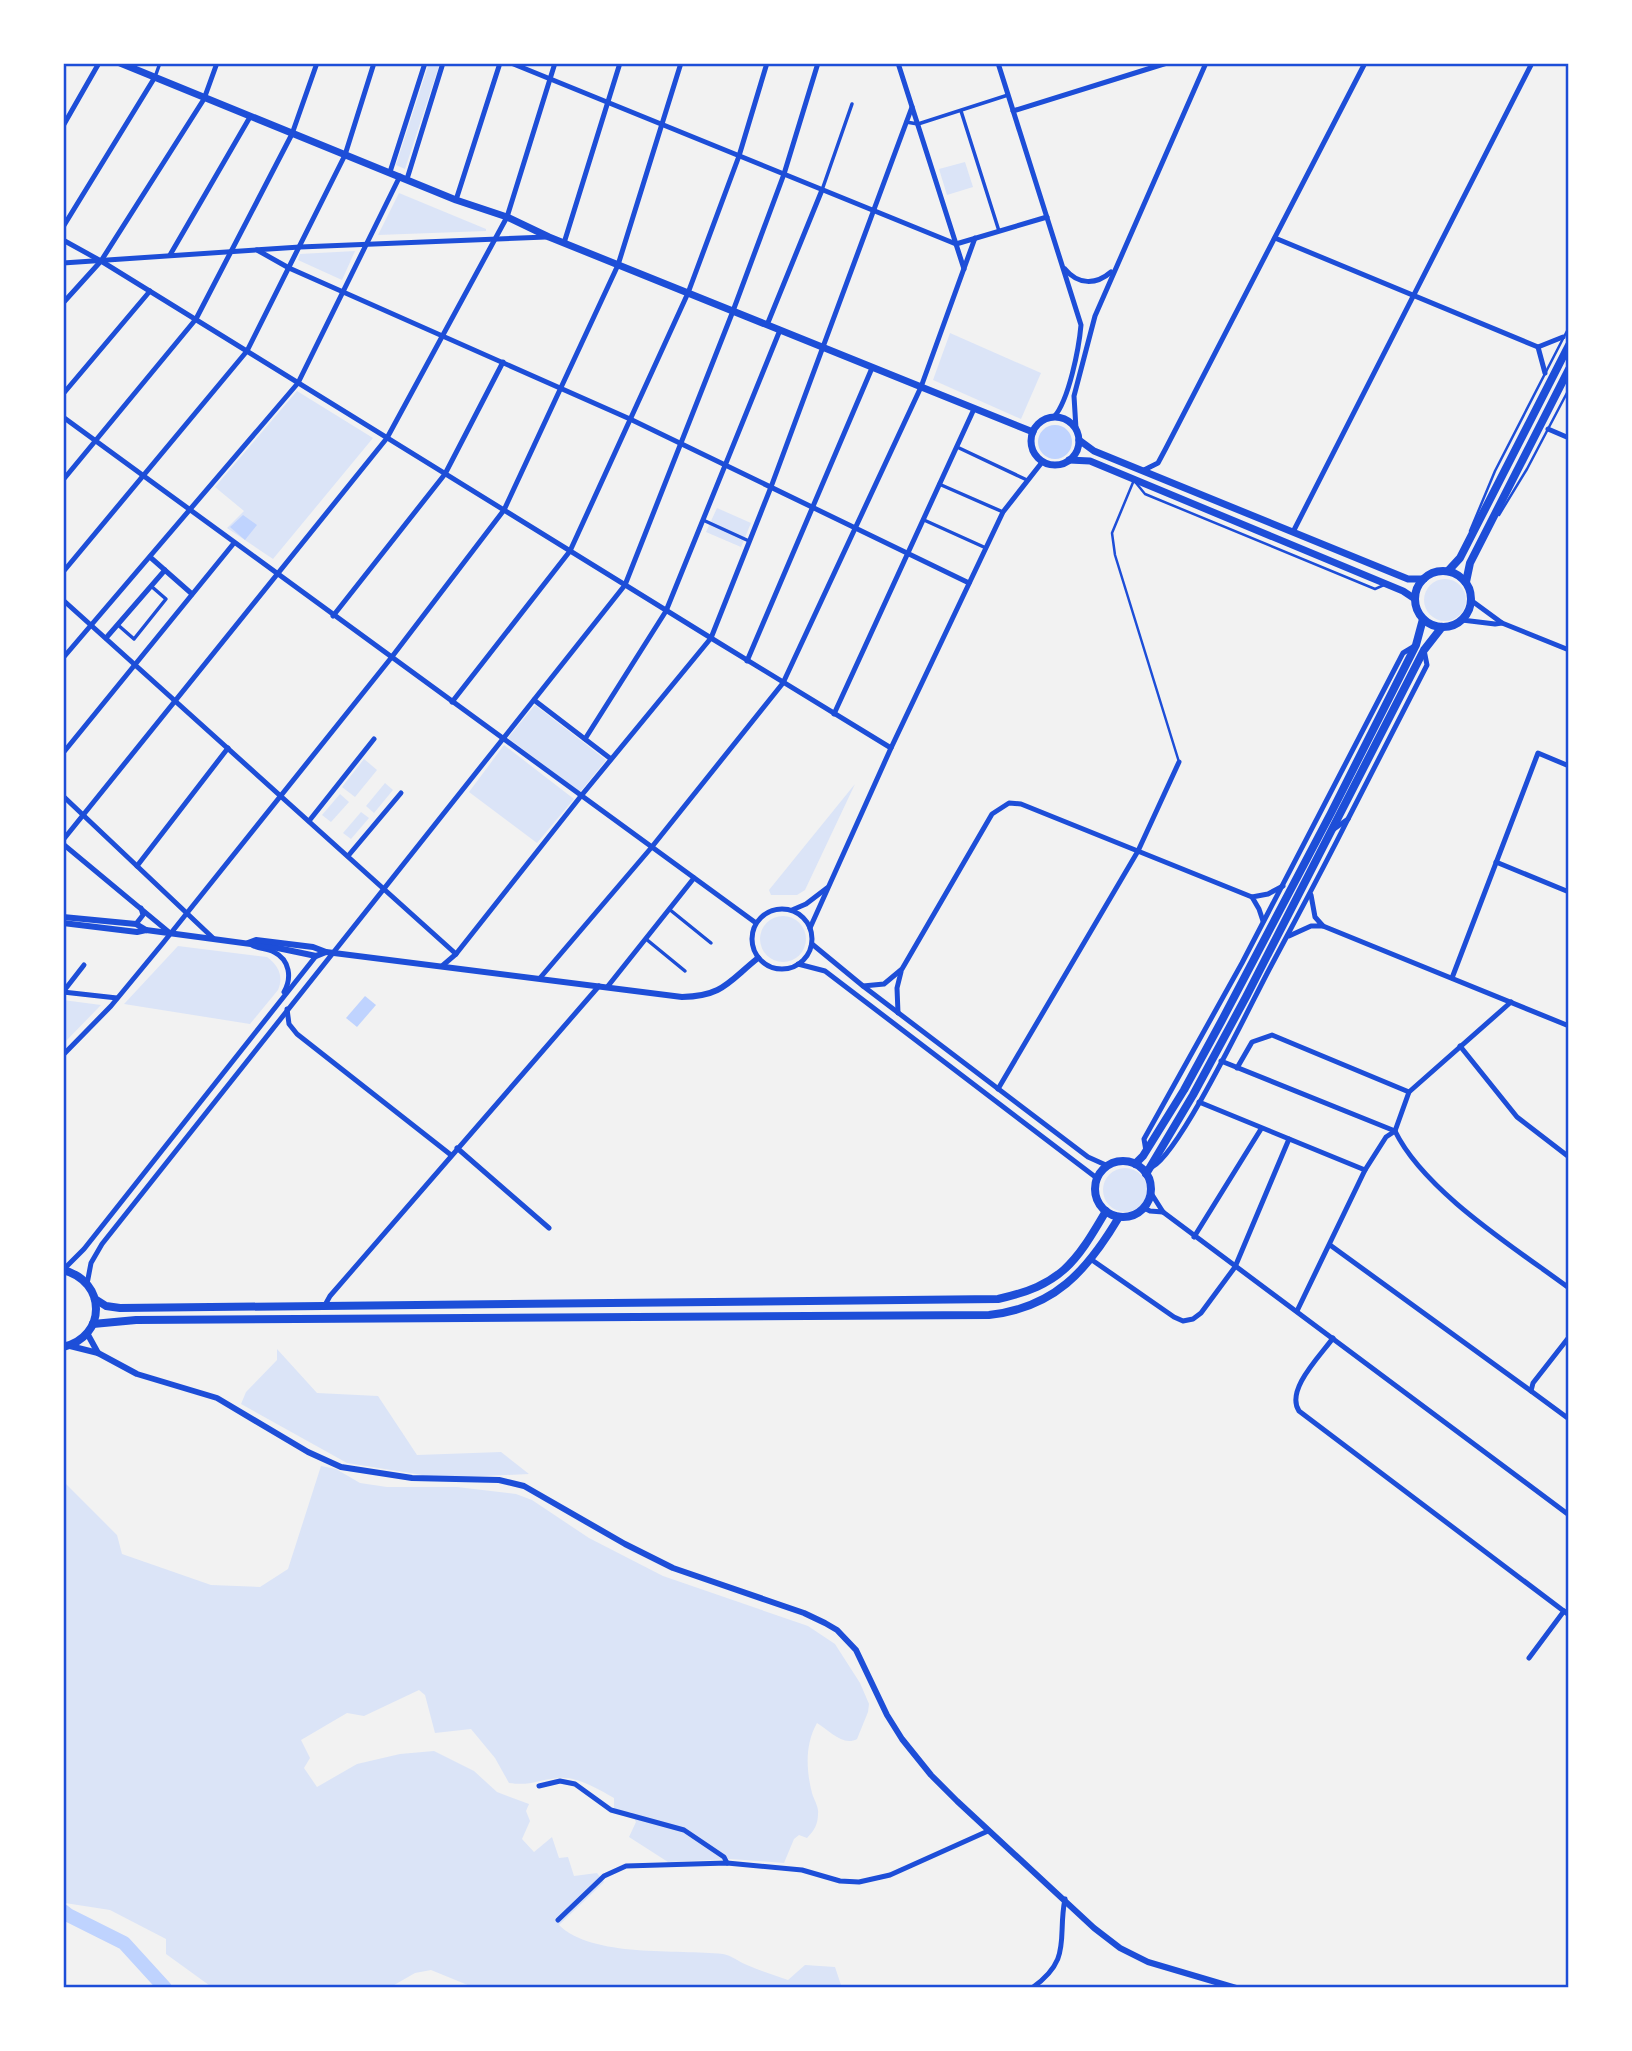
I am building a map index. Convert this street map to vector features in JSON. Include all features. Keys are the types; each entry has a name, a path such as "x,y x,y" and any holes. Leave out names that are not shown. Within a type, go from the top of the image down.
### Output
{"main road":[{"path":"120,63 456,200 507,217 549,237 1033,432"},
{"path":"1448,571 1460,558 1569,345"},
{"path":"1466,582 1448,571 1437,572 1424,579 1418,587 1415,599 1423,619 1442,627 1453,626 1469,611 1472,601 1466,582 1470,563 1569,369"},
{"path":"1069,460 1076,453 1079,440 1076,429 1067,420 1055,417 1041,421 1033,432 1032,446 1043,461 1056,465 1069,460 1090,461 1387,584 1415,599"},
{"path":"1079,440 1094,451 1293,533 1409,579 1424,579"},
{"path":"1135,1164 1146,1152 1184,1090 1331,813 1416,645 1423,619"},
{"path":"1147,1171 1135,1164 1122,1162 1108,1166 1098,1178 1097,1199 1106,1211 1119,1217 1130,1216 1144,1208 1151,1194 1147,1171 1246,997 1424,650 1442,627"},
{"path":"95,1299 106,1306 120,1308 998,1299 1043,1285 1072,1264 1106,1211"},
{"path":"93,1324 105,1321 150,1320 989,1315 1035,1304 1063,1287 1092,1260 1119,1217"},
{"path":"63,1270 88,1284 95,1299 96,1312 87,1333 67,1346"}],"street":[{"path":"63,126 99,63"},
{"path":"63,226 155,77 160,63"},
{"path":"63,303 101,261 204,99 217,63"},
{"path":"63,480 196,319 292,134 317,63"},
{"path":"63,572 247,351 345,155 374,63"},
{"path":"390,172 425,63"},
{"path":"63,658 298,383 366,244 403,178 443,63"},
{"path":"456,200 500,63"},
{"path":"511,63 956,244 1047,217"},
{"path":"170,933 63,842 387,438 507,217 555,63"},
{"path":"564,243 620,63"},
{"path":"63,1055 117,999 391,659 504,510 618,265 681,63"},
{"path":"452,702 570,551 688,293 738,156 767,63"},
{"path":"88,1284 91,1263 102,1244 330,952 384,889 625,586 784,174 818,63"},
{"path":"898,63 964,269"},
{"path":"998,63 1082,325 1062,406 1055,417"},
{"path":"1013,111 1167,63"},
{"path":"1076,429 1073,410 1093,322 1114,268 1206,63"},
{"path":"1144,470 1158,463 1365,63"},
{"path":"1293,533 1532,63"},
{"path":"906,122 918,124 1008,94"},
{"path":"768,325 822,190 852,104"},
{"path":"442,966 456,954 711,638 771,487 912,107"},
{"path":"961,111 999,231"},
{"path":"170,255 250,117"},
{"path":"63,263 300,247 549,237"},
{"path":"1275,238 1538,347 1563,337"},
{"path":"540,978 651,848 783,683 921,387 975,239"},
{"path":"63,240 196,319 891,748"},
{"path":"257,250 289,268 631,419 969,583"},
{"path":"1063,267 1070,275 1085,282 1102,279 1114,268"},
{"path":"63,394 150,291"},
{"path":"585,739 666,611 780,330"},
{"path":"1538,347 1545,373"},
{"path":"334,616 445,474 503,362"},
{"path":"747,661 872,368"},
{"path":"834,714 974,409"},
{"path":"63,417 756,923"},
{"path":"1548,429 1569,438"},
{"path":"957,447 1027,480"},
{"path":"810,928 891,748 1003,512 1043,461"},
{"path":"939,484 1003,512"},
{"path":"923,519 986,548"},
{"path":"703,520 750,541"},
{"path":"63,753 234,543"},
{"path":"150,557 192,594"},
{"path":"106,638 165,570"},
{"path":"118,625 134,639 166,599 151,586"},
{"path":"63,600 456,954"},
{"path":"1472,601 1502,623 1569,650"},
{"path":"1462,620 1502,623"},
{"path":"1146,1152 1144,1139 1283,886 1403,653 1416,645"},
{"path":"1147,1171 1158,1164 1171,1147 1199,1102 1311,894 1427,665 1424,650"},
{"path":"534,700 611,759"},
{"path":"309,821 374,739"},
{"path":"137,866 228,748"},
{"path":"1452,978 1538,754 1569,766"},
{"path":"998,1088 1138,851 1179,762"},
{"path":"348,856 401,793"},
{"path":"63,796 213,938"},
{"path":"898,1013 897,988 902,969 992,814 1009,803 1021,804 1252,897 1268,894 1283,886"},
{"path":"1311,828 1331,813"},
{"path":"1331,831 1348,819"},
{"path":"1496,862 1569,892"},
{"path":"608,986 694,878"},
{"path":"792,910 806,904 829,886"},
{"path":"1311,894 1315,917 1324,926"},
{"path":"1252,897 1263,923"},
{"path":"136,924 143,915 141,908"},
{"path":"780,908 792,910 806,920 812,944 804,959 791,968 769,967 758,958 752,944 751,937 756,923 769,911 780,908"},
{"path":"669,909 711,943"},
{"path":"63,916 136,924 146,930"},
{"path":"63,923 213,938 316,956 330,952"},
{"path":"1287,938 1311,926 1324,926 1569,1026"},
{"path":"646,939 685,971"},
{"path":"248,943 256,940 313,947 330,952 682,997 702,996 727,986 758,958"},
{"path":"248,943 255,948 271,950 284,960 289,981 281,998"},
{"path":"812,944 1088,1157 1108,1166"},
{"path":"63,1270 84,1249 316,956"},
{"path":"798,964 825,971 1098,1178"},
{"path":"63,992 84,965"},
{"path":"863,986 884,984 902,969"},
{"path":"325,1305 457,1148 600,985"},
{"path":"63,992 117,999"},
{"path":"1297,1311 1365,1170 1386,1137 1395,1131 1409,1092 1511,1002"},
{"path":"287,1009 289,1024 297,1034 451,1155"},
{"path":"1237,1068 1251,1042 1272,1035 1409,1092"},
{"path":"1460,1046 1517,1117 1569,1157"},
{"path":"1221,1062 1395,1131 1401,1144 1443,1192 1569,1288"},
{"path":"1199,1102 1365,1170"},
{"path":"1194,1237 1261,1129"},
{"path":"1092,1260 1174,1317 1183,1321 1193,1319 1201,1313 1235,1268 1289,1139"},
{"path":"457,1148 549,1228"},
{"path":"1151,1194 1163,1212 1194,1237 1569,1515"},
{"path":"1144,1208 1163,1212"},
{"path":"1330,1245 1569,1419"},
{"path":"87,1333 98,1353"},
{"path":"1531,1391 1533,1383 1569,1337"},
{"path":"1333,1338 1297,1387 1294,1394 1295,1405 1304,1416 1566,1613 1529,1658"},
{"path":"67,1346 98,1353 137,1374 217,1398 308,1452 341,1467 412,1478 499,1480 524,1486 625,1544 673,1568 793,1609 825,1623 837,1630 856,1650 887,1715 931,1775 1094,1928 1133,1955 1236,1988"},
{"path":"539,1786 560,1781 575,1784 611,1810 684,1830 723,1857 727,1863"},
{"path":"558,1920 604,1876 626,1866 727,1863 802,1870 840,1881 859,1882 902,1870 988,1831"},
{"path":"1032,1988 1045,1977 1061,1951 1065,1899"}],"lane":[{"path":"1467,544 1473,520 1495,471 1569,327"},
{"path":"1483,538 1513,494 1569,389"},
{"path":"1134,480 1112,533 1115,555 1179,762"}],"shaded area":[{"path":"429,63 440,63 405,169 396,165"},
{"path":"965,162 973,187 947,195 939,169"},
{"path":"399,193 486,229 486,231 378,235"},
{"path":"355,251 342,280 298,260 300,254"},
{"path":"950,333 1041,373 1021,419 933,380"},
{"path":"297,391 373,438 273,559 227,528 244,511 215,487"},
{"path":"717,508 751,523 741,547 706,532"},
{"path":"1445,579 1460,585 1466,600 1460,615 1445,621 1430,615 1424,600 1430,585"},
{"path":"535,705 606,760 580,792 508,738"},
{"path":"504,745 574,799 537,843 469,792"},
{"path":"364,759 377,770 355,797 342,787"},
{"path":"385,783 393,790 374,813 366,806"},
{"path":"855,784 805,890 797,895 771,895 769,890"},
{"path":"340,794 349,802 331,822 322,815"},
{"path":"361,812 369,818 351,839 343,833"},
{"path":"783,916 792,917 799,923 805,930 805,948 799,955 792,961 783,962 774,961 767,955 761,948 760,939 761,930 767,923 774,917"},
{"path":"178,946 267,957 279,971 278,990 250,1024 124,1004"},
{"path":"63,1000 101,1005 63,1044"},
{"path":"1125,1168 1140,1175 1147,1190 1140,1205 1125,1212 1110,1205 1103,1190 1110,1175"},
{"path":"277,1349 317,1393 378,1396 417,1455 501,1452 529,1474 441,1478 347,1463 241,1404 246,1392 277,1360"},
{"path":"321,1466 336,1469 360,1483 387,1487 457,1487 516,1494 532,1500 589,1538 663,1576 808,1626 835,1644 860,1683 869,1704 868,1712 857,1739 852,1741 836,1737 817,1723 810,1740 808,1766 812,1793 818,1809 817,1821 807,1838 799,1835 794,1839 784,1863 731,1859 668,1862 629,1837 636,1822 631,1812 626,1813 614,1808 614,1798 580,1781 565,1778 509,1783 495,1758 471,1729 435,1733 425,1695 419,1690 364,1716 347,1713 301,1740 310,1758 304,1768 317,1787 357,1764 400,1754 434,1751 474,1771 497,1792 529,1804 526,1811 530,1821 522,1839 534,1852 552,1837 559,1858 568,1857 574,1876 597,1873 604,1882 559,1925 574,1936 592,1943 636,1950 723,1954 788,1980 805,1965 835,1967 842,1988 475,1988 431,1970 415,1973 389,1988 213,1988 166,1954 166,1939 110,1910 65,1903 63,1481 117,1535 122,1554 211,1585 260,1587 288,1569"}],"water":[{"path":"1055,425 1067,430 1072,442 1067,454 1055,459 1043,454 1038,442 1043,430"},
{"path":"243,515 257,525 245,540 230,527"},
{"path":"365,996 376,1005 357,1027 346,1018"}],"waterway":[{"path":"63,1911 124,1943 165,1988"}]}
